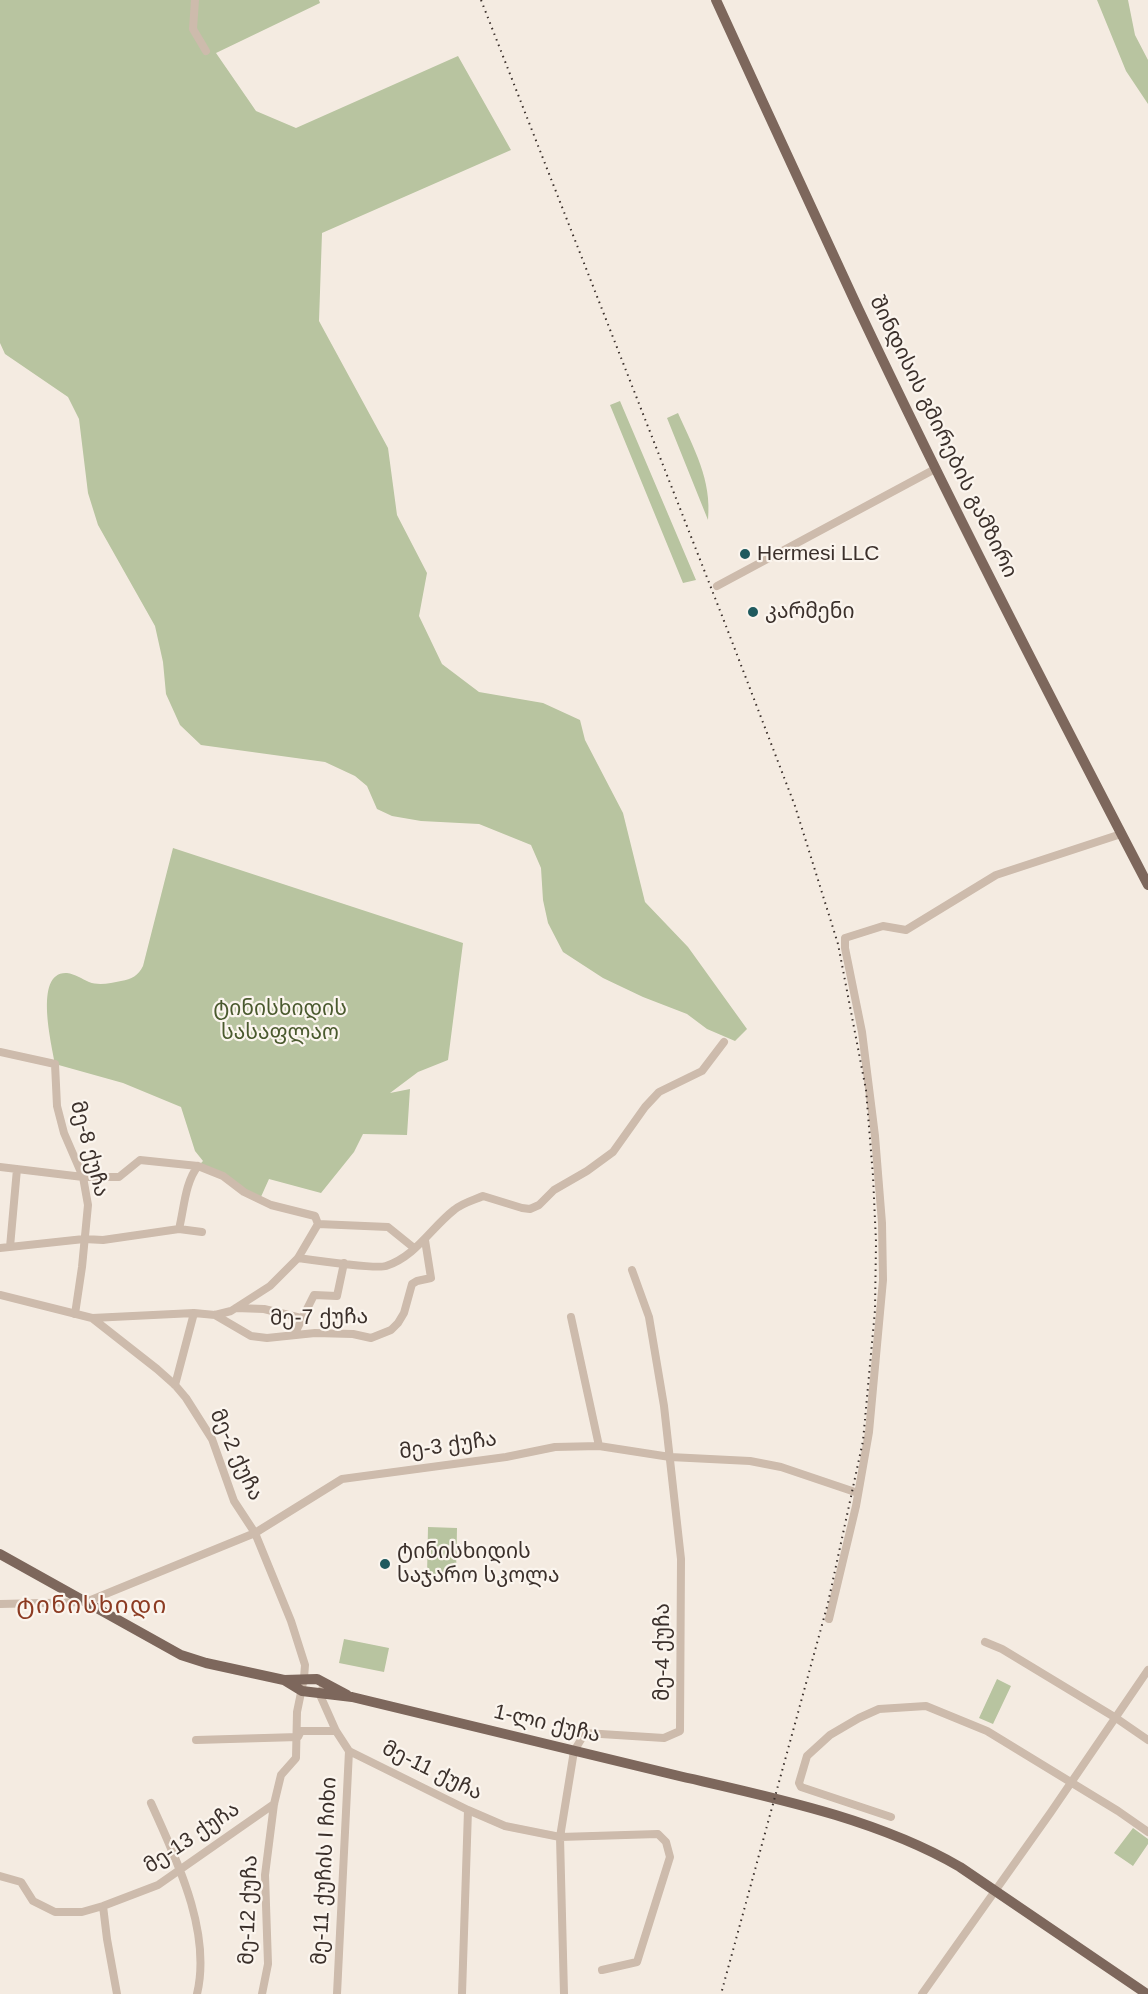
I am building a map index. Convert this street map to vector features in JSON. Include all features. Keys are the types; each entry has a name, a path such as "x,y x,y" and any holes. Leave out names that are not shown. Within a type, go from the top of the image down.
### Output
{"main road":[{"name":"შინდისის გმირების გამზირი","path":"716,0 856,306 935,469 1045,688 1148,885"},
{"name":"1-ლი ქუჩა","path":"0,1554 181,1655 284,1680 304,1678 320,1681 351,1697"},
{"name":"1-ლი ქუჩა","path":"284,1680 302,1691 351,1697 733,1788 884,1830 936,1853 1147,1994"}],"street":[{"path":"195,0 193,29 206,51"},
{"path":"717,586 935,469"},
{"path":"829,1619 858,1493 869,1432 883,1280 882,1223 875,1136 862,1032 845,938 883,926 906,930 996,875 1121,834"},
{"path":"298,1258 384,1267 401,1258 425,1240 456,1207 483,1196 522,1208 530,1209 540,1205 554,1190 588,1172 613,1152 645,1107 659,1092 702,1071 723,1042"},
{"name":"მე-8 ქუჩა","path":"0,1052 55,1064 57,1106 64,1133 83,1177 88,1205 75,1314"},
{"path":"0,1167 83,1177 119,1177 141,1160 198,1166 223,1176 244,1191 271,1204 315,1216 318,1224"},
{"path":"179,1229 189,1185 198,1166"},
{"path":"10,1246 17,1169"},
{"path":"318,1224 388,1227 414,1248"},
{"path":"92,1318 194,1313 215,1315 231,1311 270,1287 298,1258 318,1224"},
{"path":"0,1248 84,1239 103,1240 179,1229 202,1232"},
{"name":"მე-7 ქუჩა","path":"215,1315 251,1336 267,1338 353,1334 371,1338 391,1330 404,1313 412,1284 431,1278 425,1240"},
{"path":"294,1335 314,1295 337,1296 344,1263"},
{"path":"632,1270 650,1317 670,1457"},
{"name":"მე-2 ქუჩა","path":"0,1295 92,1318 175,1385 212,1439 234,1501 255,1533 291,1621 305,1665"},
{"path":"236,1308 264,1309 302,1318"},
{"path":"175,1385 194,1313"},
{"path":"571,1317 599,1446"},
{"name":"მე-3 ქუჩა","path":"86,1602 255,1533 342,1479 506,1457 555,1448 599,1446 670,1457 750,1461 781,1467 858,1493"},
{"name":"მე-4 ქუჩა","path":"574,1751 585,1733 664,1738 680,1731 681,1559 670,1457"},
{"path":"0,1605 86,1602"},
{"path":"985,1642 1002,1649 1148,1740"},
{"path":"305,1665 320,1681 320,1695"},
{"name":"მე-12 ქუჩა","path":"262,1994 268,1964 265,1875 274,1804 281,1775 296,1758 297,1712 305,1665"},
{"path":"922,1994 1148,1670"},
{"name":"მე-11 ქუჩა","path":"320,1695 336,1731 349,1751 504,1826 560,1837 658,1834 666,1842 670,1857 637,1962 602,1970"},
{"path":"891,1817 801,1788 799,1783 807,1756 830,1735 879,1709 929,1707 987,1731 1148,1832"},
{"path":"196,1740 298,1737 301,1731 336,1731"},
{"name":"მე-11 ქუჩის I ჩიხი","path":"337,1994 349,1751"},
{"path":"564,1994 560,1837 574,1751"},
{"path":"151,1803 181,1871 199,1944 197,1994"},
{"name":"მე-13 ქუჩა","path":"0,1876 21,1882 33,1901 55,1912 82,1912 158,1885 274,1804"},
{"path":"462,1994 468,1810"},
{"path":"104,1906 107,1939 117,1994"}],"green space":[{"path":"0,0 319,0 320,3 216,53 256,111 296,128 458,56 511,150 322,233 319,321 388,448 397,515 427,573 419,616 442,664 479,692 543,703 580,720 585,740 623,813 645,902 688,947 747,1029 735,1041 707,1029 687,1014 603,978 563,952 548,923 543,900 541,868 531,845 479,824 421,821 392,816 377,809 367,786 355,776 325,762 201,745 180,725 166,694 163,662 155,626 98,525 88,493 79,419 68,397 5,354 0,343"},
{"path":"1097,0 1128,0 1135,35 1148,60 1148,104 1126,71"},
{"path":"620,401 696,580 683,583 610,405"},
{"path":"678,413 696,452 704,478 709,505 708,520 667,418"},
{"name":"ტინისხიდის სასაფლაო","path":"173,848 463,943 448,1060 418,1072 390,1093 410,1089 407,1135 363,1134 354,1152 321,1193 269,1179 260,1199 198,1166 203,1161 195,1151 181,1107 123,1083 55,1064 47,1011 50,984 57,976 67,973 101,984 128,979 139,972 143,966"},
{"path":"428,1527 457,1528 456,1576 427,1576"},
{"path":"344,1639 389,1648 384,1672 339,1663"},
{"path":"997,1679 1011,1686 993,1724 979,1718"},
{"path":"1133,1828 1148,1839 1148,1844 1133,1866 1114,1853"}],"railway":[{"path":"481,0 795,806 838,944 866,1090 876,1242 875,1310 863,1441 828,1603 721,1994"}],"place":[{"name":"Hermesi LLC","path":"745,554"},
{"name":"კარმენი","path":"753,612"},
{"name":"ტინისხიდის საჯარო სკოლა","path":"385,1564"}],"district":[{"name":"ტინისხიდი","path":"92,1606"}]}
